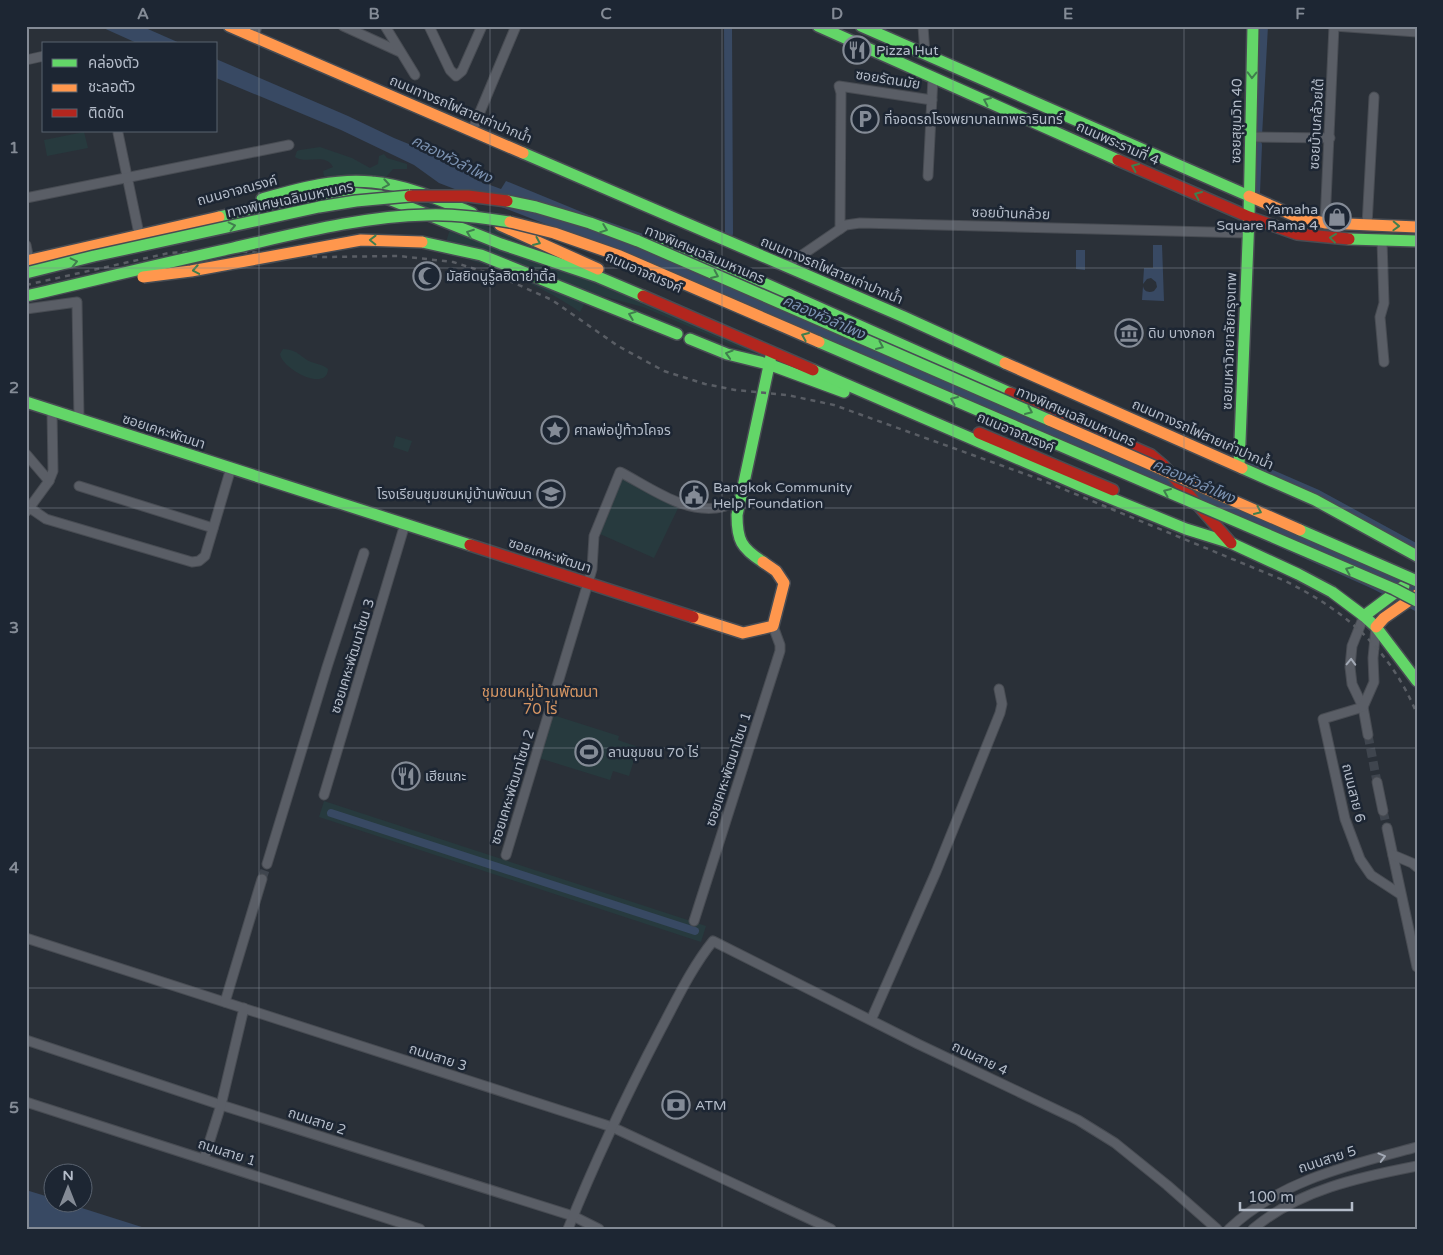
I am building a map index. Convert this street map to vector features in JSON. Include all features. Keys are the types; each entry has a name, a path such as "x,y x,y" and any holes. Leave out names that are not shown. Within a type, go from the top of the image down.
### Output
{"main road":[{"name":"ถนนทางรถไฟสายเก่าปากน้ำ","path":"229,26 255,32 472,130 1239,466 1315,500 1417,556"},
{"name":"ถนนพระรามที่ 4","path":"818,26 1249,216 1297,234 1340,239 1417,241"},
{"name":"ถนนพระรามที่ 4","path":"861,26 1295,216 1325,223 1417,227"},
{"name":"ซอยสุขุมวิท 40","path":"1249,216 1253,26"},
{"path":"925,54 933,77"},
{"name":"ถนนอาจณรงค์","path":"138,232 236,207 263,198 316,186 350,181 386,184 425,195 473,213 773,350 1081,486 1186,529 1228,542"},
{"name":"ถนนอาจณรงค์","path":"27,254 282,202 350,192 381,196 501,244 596,276 773,350 907,401 1204,530 1316,582 1380,622 1417,681"},
{"name":"ทางพิเศษเฉลิมมหานคร","path":"26,273 319,208 395,196 456,195 536,207 590,223 638,241 1390,568 1417,582"},
{"path":"26,296 297,234 404,216 440,214 472,216 540,228 580,240 620,256 1394,589 1417,601"},
{"name":"ซอยมหาวิทยาลัยกรุงเทพ","path":"1239,466 1249,216"},
{"path":"100,278 154,276 361,240 422,242 481,255 677,334"},
{"path":"638,241 682,252 748,276 1151,455 1164,466 1228,542"},
{"path":"690,339 727,354 768,364 898,412 936,423"},
{"path":"773,350 768,364 742,499 737,516 738,538 744,548 757,560 778,571 783,577 784,583 773,626"},
{"name":"ซอยเคหะพัฒนา","path":"26,402 743,633 773,626"},
{"path":"1367,614 1417,575"},
{"path":"1380,622 1417,595"}],"street":[{"path":"342,26 400,52"},
{"path":"385,26 415,75"},
{"path":"429,26 450,70 456,76 462,71 482,26"},
{"path":"472,130 516,26"},
{"path":"923,26 925,54"},
{"path":"1334,26 1417,32"},
{"name":"ซอยบ้านกล้วยใต้","path":"1325,223 1334,26"},
{"path":"26,60 42,56"},
{"name":"ซอยรัตนมัย","path":"928,176 933,77"},
{"name":"ซอยรัตนมัย","path":"840,229 841,93 839,86 932,100"},
{"path":"1367,225 1374,97"},
{"path":"118,133 138,232"},
{"path":"1251,137 1330,138"},
{"path":"26,198 289,145"},
{"name":"ซอยบ้านกล้วย","path":"786,266 846,225 860,223 1248,233"},
{"path":"1382,241 1384,303 1380,317 1384,362"},
{"path":"26,309 77,302 80,419"},
{"path":"52,411 53,471 49,481 28,510 46,519 192,562 200,560 205,556 231,468"},
{"path":"26,454 49,481"},
{"name":"ซอยเคหะพัฒนาโซน 2","path":"506,855 592,569 594,536 620,472 680,503 698,507 715,508 742,499"},
{"path":"79,486 213,528"},
{"name":"ซอยเคหะพัฒนาโซน 3","path":"324,795 405,524"},
{"path":"267,864 326,667 364,553"},
{"path":"1367,614 1352,646 1350,666 1352,684 1363,707 1368,735"},
{"path":"1363,707 1374,682 1373,658 1380,622"},
{"name":"ซอยเคหะพัฒนาโซน 1","path":"694,921 780,651 780,645 773,626"},
{"path":"871,1020 936,872 1000,713 1002,704 999,689"},
{"name":"ถนนสาย 6","path":"1363,707 1323,719 1345,819 1360,859 1371,875 1400,894"},
{"name":"ถนนสาย 6","path":"1377,782 1383,811"},
{"name":"ถนนสาย 6","path":"1386,828 1417,967"},
{"path":"1393,854 1417,867"},
{"path":"225,1002 262,879"},
{"name":"ถนนสาย 3","path":"26,938 612,1127 831,1229"},
{"name":"ถนนสาย 4","path":"612,1127 678,997 713,941 1078,1120 1111,1140 1167,1185 1217,1229"},
{"path":"204,1159 221,1104 244,1008"},
{"name":"ถนนสาย 2","path":"26,1040 573,1216 599,1229"},
{"name":"ถนนสาย 1","path":"26,1102 420,1229"},
{"path":"568,1229 612,1127"},
{"name":"ถนนสาย 5","path":"1229,1229 1258,1205 1277,1193 1305,1180 1345,1166 1417,1147"},
{"name":"ถนนสาย 5","path":"1253,1229 1290,1204 1310,1195 1349,1182 1417,1166"}],"green space":[{"path":"84,132 88,148 47,156 44,140"},
{"path":"320,147 352,158 370,168 378,164 379,156 384,154 387,158 407,164 407,169 393,169 387,176 383,177 365,175 324,176 323,171 333,167 330,163 321,159 305,160 295,157 297,151"},
{"path":"373,186 420,198 557,256 499,239 412,202 306,193 336,187"},
{"path":"450,229 555,265 764,353 763,358 643,307 598,295 446,242"},
{"path":"455,253 585,303 580,312 535,286"},
{"path":"283,349 295,352 309,361 326,367 328,369 326,376 320,379 313,379 296,372 283,360 280,354"},
{"path":"396,436 412,441 408,452 393,447"},
{"path":"623,476 680,504 654,558 600,534"},
{"name":"ลานชุมชน 70 ไร่","path":"553,715 619,736 618,740 638,747 629,776 613,771 610,780 539,758"},
{"path":"324,801 706,926 701,942 319,817"}],"water":[{"path":"99,26 141,26 177,42 135,42"},
{"name":"คลองหัวลำโพง","path":"218,60 394,138 475,171 474,179 501,189 506,181 589,215 646,235 1417,575 1417,612 1373,589 618,252 439,183 414,165 341,130 218,79"},
{"path":"1153,245 1162,245 1164,301 1142,300 1143,286 1144,290 1149,292 1154,291 1157,287 1156,282 1151,278 1147,279 1143,284 1144,268 1153,268"},
{"path":"1076,250 1085,250 1085,270 1076,269"},
{"path":"26,1190 42,1195 42,1212 92,1211 148,1229 26,1229"}],"waterway":[{"path":"728,26 729,233"},
{"path":"1258,136 1264,26"},
{"path":"1256,193 1258,145"},
{"path":"1244,452 1244,459 1247,463 1318,494 1417,548"},
{"path":"331,813 695,931"}],"tunnel":[{"path":"1368,735 1377,782"},
{"path":"1383,811 1387,828"},
{"path":"262,879 267,864"}],"railway":[{"path":"26,285 169,253 216,250 323,257 399,256 453,262 503,278 552,300 618,346 664,371 705,384 735,390 787,395 834,405 1039,479 1283,580 1326,604 1346,618 1363,634 1393,670 1417,714"}],"traffic: fast":[{"path":"818,26 1118,160"},
{"path":"861,26 1249,196"},
{"path":"1239,466 1249,217 1253,26"},
{"path":"523,153 904,317 1005,363"},
{"path":"262,199 303,188 330,183 358,181 398,186 436,198 472,213"},
{"path":"219,217 282,202 350,193 381,196 501,244 596,276 643,296"},
{"path":"26,273 94,256 319,207 356,201 410,196"},
{"path":"507,201 536,207 590,223 638,241 674,250 748,276 1010,393"},
{"path":"26,296 354,222 403,216 437,215 510,222"},
{"path":"1349,239 1417,241"},
{"path":"638,241 1049,420"},
{"path":"422,242 481,255 677,334"},
{"path":"690,339 727,354 768,364"},
{"path":"819,342 1394,589 1417,601"},
{"path":"763,562 745,548 742,543 739,537 737,515 771,356"},
{"path":"768,364 844,392"},
{"path":"813,370 1081,486 1186,529 1231,543 1298,574 1332,592 1364,616 1376,627 1417,681"},
{"path":"26,402 470,545"},
{"path":"1242,468 1315,500 1417,556"},
{"path":"1300,530 1417,581"},
{"path":"1364,616 1404,586"}],"traffic: slow":[{"path":"229,26 523,153"},
{"path":"1249,196 1295,216 1325,223 1417,227"},
{"path":"26,261 219,217"},
{"path":"510,222 554,233 620,256 819,342"},
{"path":"500,225 598,269"},
{"path":"143,277 191,271 361,240 422,242"},
{"path":"1005,363 1242,468"},
{"path":"1049,420 1300,530"},
{"path":"693,617 743,633 773,626 784,583 776,571 763,562"},
{"path":"1376,627 1384,618 1417,595"}],"traffic: jam":[{"path":"1118,160 1249,217 1297,234 1349,239"},
{"path":"410,196 468,196 507,201"},
{"path":"643,296 813,370"},
{"path":"1010,393 1151,455 1164,466 1231,543"},
{"path":"979,433 1113,490"},
{"path":"470,545 693,617"}],"place":[{"name":"Pizza Hut","path":"857,50"},
{"name":"ที่จอดรถโรงพยาบาลเทพธารินทร์","path":"865,119"},
{"name":"Yamaha Square Rama 4","path":"1337,217"},
{"name":"มัสยิดนูรู้ลฮิดาย่าติ้ล","path":"427,276"},
{"name":"ดิบ บางกอก","path":"1129,333"},
{"name":"ศาลพ่อปู่ท้าวโคจร","path":"555,430"},
{"name":"โรงเรียนชุมชนหมู่บ้านพัฒนา","path":"551,494"},
{"name":"Bangkok Community Help Foundation","path":"694,495"},
{"name":"ลานชุมชน 70 ไร่","path":"589,752"},
{"name":"เฮียแกะ","path":"406,776"},
{"name":"ATM","path":"676,1105"}],"district":[{"name":"ชุมชนหมู่บ้านพัฒนา 70 ไร่","path":"540,700"}]}
